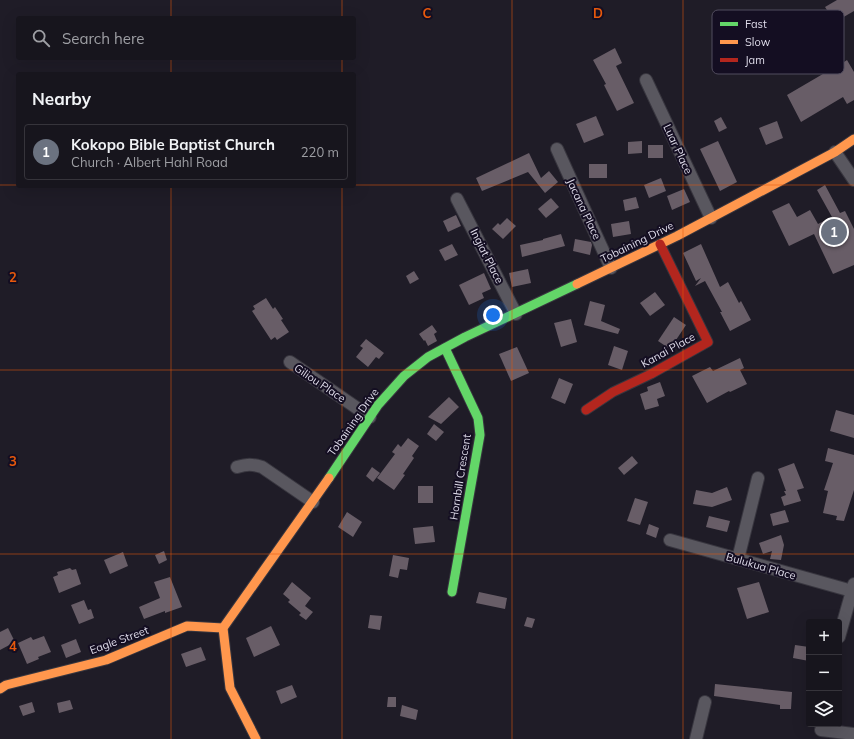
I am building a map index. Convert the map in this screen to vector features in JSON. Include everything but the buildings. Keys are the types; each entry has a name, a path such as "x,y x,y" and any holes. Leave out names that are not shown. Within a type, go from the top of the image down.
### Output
{"street":[{"name":"Luar Place","path":"646,80 711,218"},
{"name":"Tobaining Drive","path":"223,628 313,502 378,405 404,376 428,357 711,218 835,152 854,139"},
{"name":"Jacana Place","path":"557,149 611,268"},
{"path":"835,152 854,180"},
{"name":"Ingiat Place","path":"457,199 516,314"},
{"name":"Kanai Place","path":"586,410 613,392 650,374 708,342 660,244"},
{"name":"Hornbill Crescent","path":"445,348 478,418 480,435 452,592"},
{"name":"Giliou Place","path":"290,362 370,417"},
{"path":"237,467 245,464 252,464 262,467 313,502"},
{"path":"738,559 758,478"},
{"name":"Bulukua Place","path":"670,540 853,588"},
{"path":"842,626 853,588"},
{"name":"Eagle Street","path":"0,689 6,685 106,660 187,626 223,628"},
{"path":"223,628 230,688 256,739"},
{"path":"696,739 705,702"},
{"path":"821,731 854,734"}],"traffic: fast":[{"path":"329,478 378,405 404,376 428,357 465,337 577,284"},
{"path":"445,348 478,418 480,435 452,592"}],"traffic: slow":[{"path":"577,284 677,236 835,152 854,139"},
{"path":"256,739 230,688 223,628 329,478"},
{"path":"0,689 6,685 106,660 187,626 223,628"}],"traffic: jam":[{"path":"586,410 613,392 651,374 708,342 660,244"}],"place":[{"name":"Kokopo Bible Baptist Church","path":"834,232"}]}
